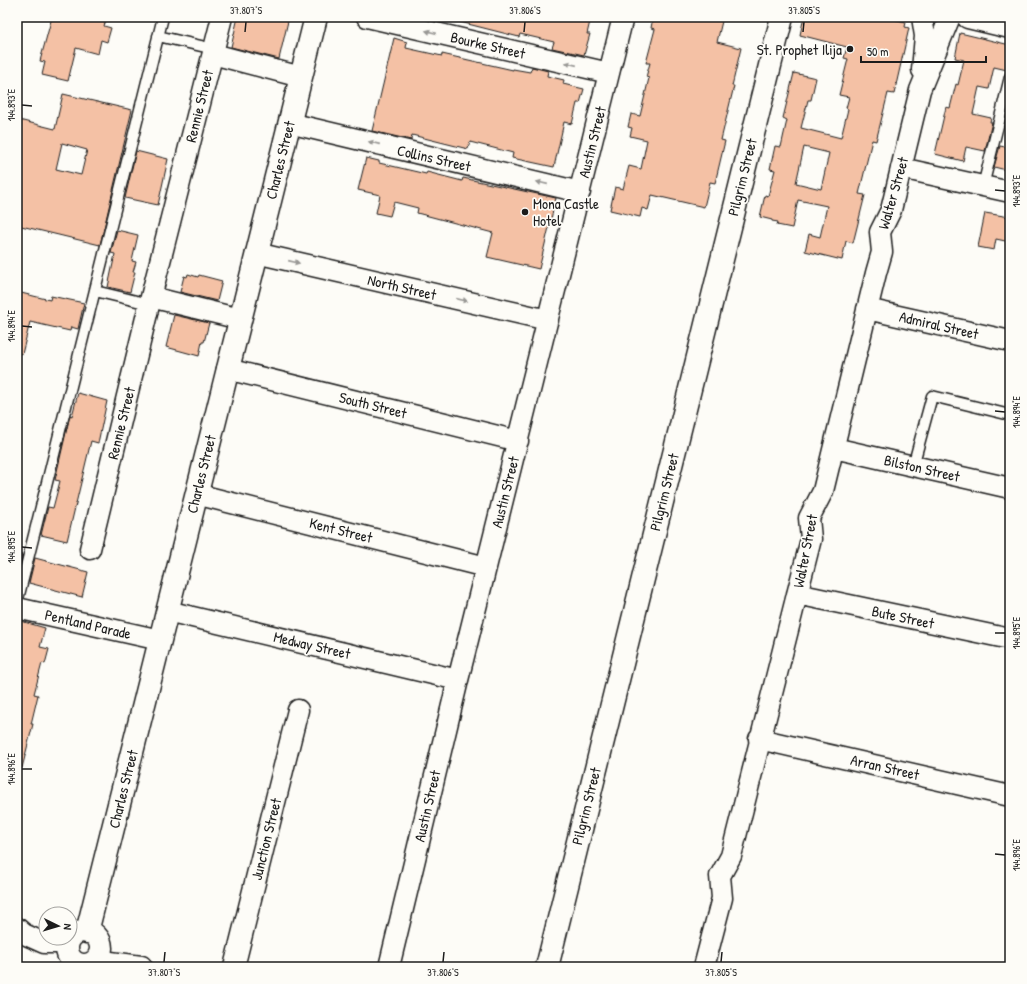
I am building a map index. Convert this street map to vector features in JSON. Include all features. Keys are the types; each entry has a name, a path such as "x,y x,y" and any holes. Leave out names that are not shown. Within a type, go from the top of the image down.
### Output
{"street":[{"name":"Rennie Street","path":"90,549 150,301 222,17"},
{"name":"Charles Street","path":"87,932 316,17"},
{"name":"Bourke Street","path":"368,17 609,73"},
{"name":"Austin Street","path":"389,967 458,680 623,17"},
{"name":"Pilgrim Street","path":"547,967 782,17"},
{"name":"Walter Street","path":"704,967 722,898 720,876 731,856 759,739 811,539 809,518 823,491 882,252 880,232 891,210 920,90 925,36 922,17"},
{"name":"Walter Street","path":"920,90 950,17"},
{"path":"968,17 1010,27"},
{"name":"Rennie Street","path":"213,51 301,77"},
{"name":"Collins Street","path":"289,123 580,192"},
{"path":"901,168 1010,192"},
{"name":"North Street","path":"256,253 548,320"},
{"path":"150,301 240,319"},
{"name":"Admiral Street","path":"867,309 1010,341"},
{"name":"South Street","path":"228,369 518,442"},
{"name":"Bilston Street","path":"834,448 1010,488"},
{"name":"Kent Street","path":"196,494 486,567"},
{"name":"Bute Street","path":"797,594 1010,639"},
{"name":"Pentland Parade","path":"17,608 160,640"},
{"name":"Medway Street","path":"167,611 458,680"},
{"name":"Junction Street","path":"234,967 298,710"},
{"name":"Arran Street","path":"759,739 1010,796"},
{"path":"17,928 24,934 38,940"},
{"path":"68,946 69,955 78,964 90,964 98,955 100,943 97,938 93,934 87,932 78,933"},
{"path":"98,955 139,966"}],"lane":[{"path":"17,603 163,17"},
{"path":"158,36 213,51"},
{"path":"983,186 1010,77"},
{"path":"95,291 150,301"},
{"path":"913,466 932,396 1010,415"}],"building":[{"path":"52,17 107,17 104,26 111,28 107,42 101,40 98,54 76,48 68,81 42,75 45,62 40,61"},
{"path":"238,17 289,17 279,59 231,47"},
{"path":"460,17 591,17 587,34 590,34 584,55 552,48 554,42 520,34 519,37 460,22"},
{"path":"653,17 723,17 717,42 741,48 732,86 734,86 721,140 725,141 715,183 710,182 704,207 652,195 648,210 642,208 640,217 610,210 615,187 623,189 629,166 641,169 647,140 630,136 632,128 628,127 631,114 640,116 649,78 646,77 650,63 646,63 655,29 651,28"},
{"path":"804,17 884,17 906,22 905,27 909,28 894,94 888,93 876,141 872,140 859,194 865,195 853,243 846,241 842,260 805,251 809,234 820,237 827,206 798,200 792,228 777,225 778,222 760,217 765,195 768,196 775,170 770,169 775,146 781,147 787,120 783,118 794,73 816,78 811,100 808,100 801,128 841,138 848,109 846,108 849,97 839,95 848,59 844,58 847,47 800,35","holes":["804,147 829,153 821,189 796,183"]},
{"path":"960,33 1010,45 1010,57 1007,70 994,67 989,89 979,87 973,114 991,118 990,122 992,122 985,151 966,147 963,161 935,154 946,107 950,108 956,84 958,85 964,60 955,58"},
{"path":"394,38 407,42 406,48 442,56 442,54 513,70 530,72 532,67 548,71 547,76 564,80 563,84 584,89 580,103 577,103 572,124 564,122 554,167 512,158 513,153 470,142 468,149 412,135 411,140 372,131"},
{"path":"63,94 132,110 100,245 17,225 17,127 19,120 55,129","holes":["62,143 87,150 81,175 56,169"]},
{"path":"1000,146 1010,148 1010,171 994,167"},
{"path":"136,151 168,159 158,205 125,198"},
{"path":"366,158 379,161 379,163 426,174 427,172 462,181 463,178 556,198 539,269 487,257 493,233 417,213 418,208 394,202 390,216 376,213 380,195 358,190"},
{"path":"985,213 1010,217 1010,242 996,239 994,250 978,247"},
{"path":"117,230 138,235 132,261 136,262 130,292 108,287 115,254 111,253"},
{"path":"188,274 198,277 199,275 222,281 217,301 180,292 184,276 187,277"},
{"path":"17,292 50,300 51,296 84,303 78,329 71,327 70,331 30,322 22,354 17,353"},
{"path":"174,315 209,323 199,356 166,347"},
{"path":"78,393 107,401 98,443 91,441 67,541 41,535 48,507 53,508 60,481 55,480 70,415 72,416"},
{"path":"17,554 22,555 17,576"},
{"path":"35,558 88,572 82,597 29,583"},
{"path":"21,621 45,628 40,647 49,649 45,664 42,663 34,694 38,695 31,724 33,724 22,768 17,768 17,636"}],"place":[{"name":"St. Prophet Ilija","path":"850,49"},
{"name":"Mona Castle Hotel","path":"525,212"}]}
